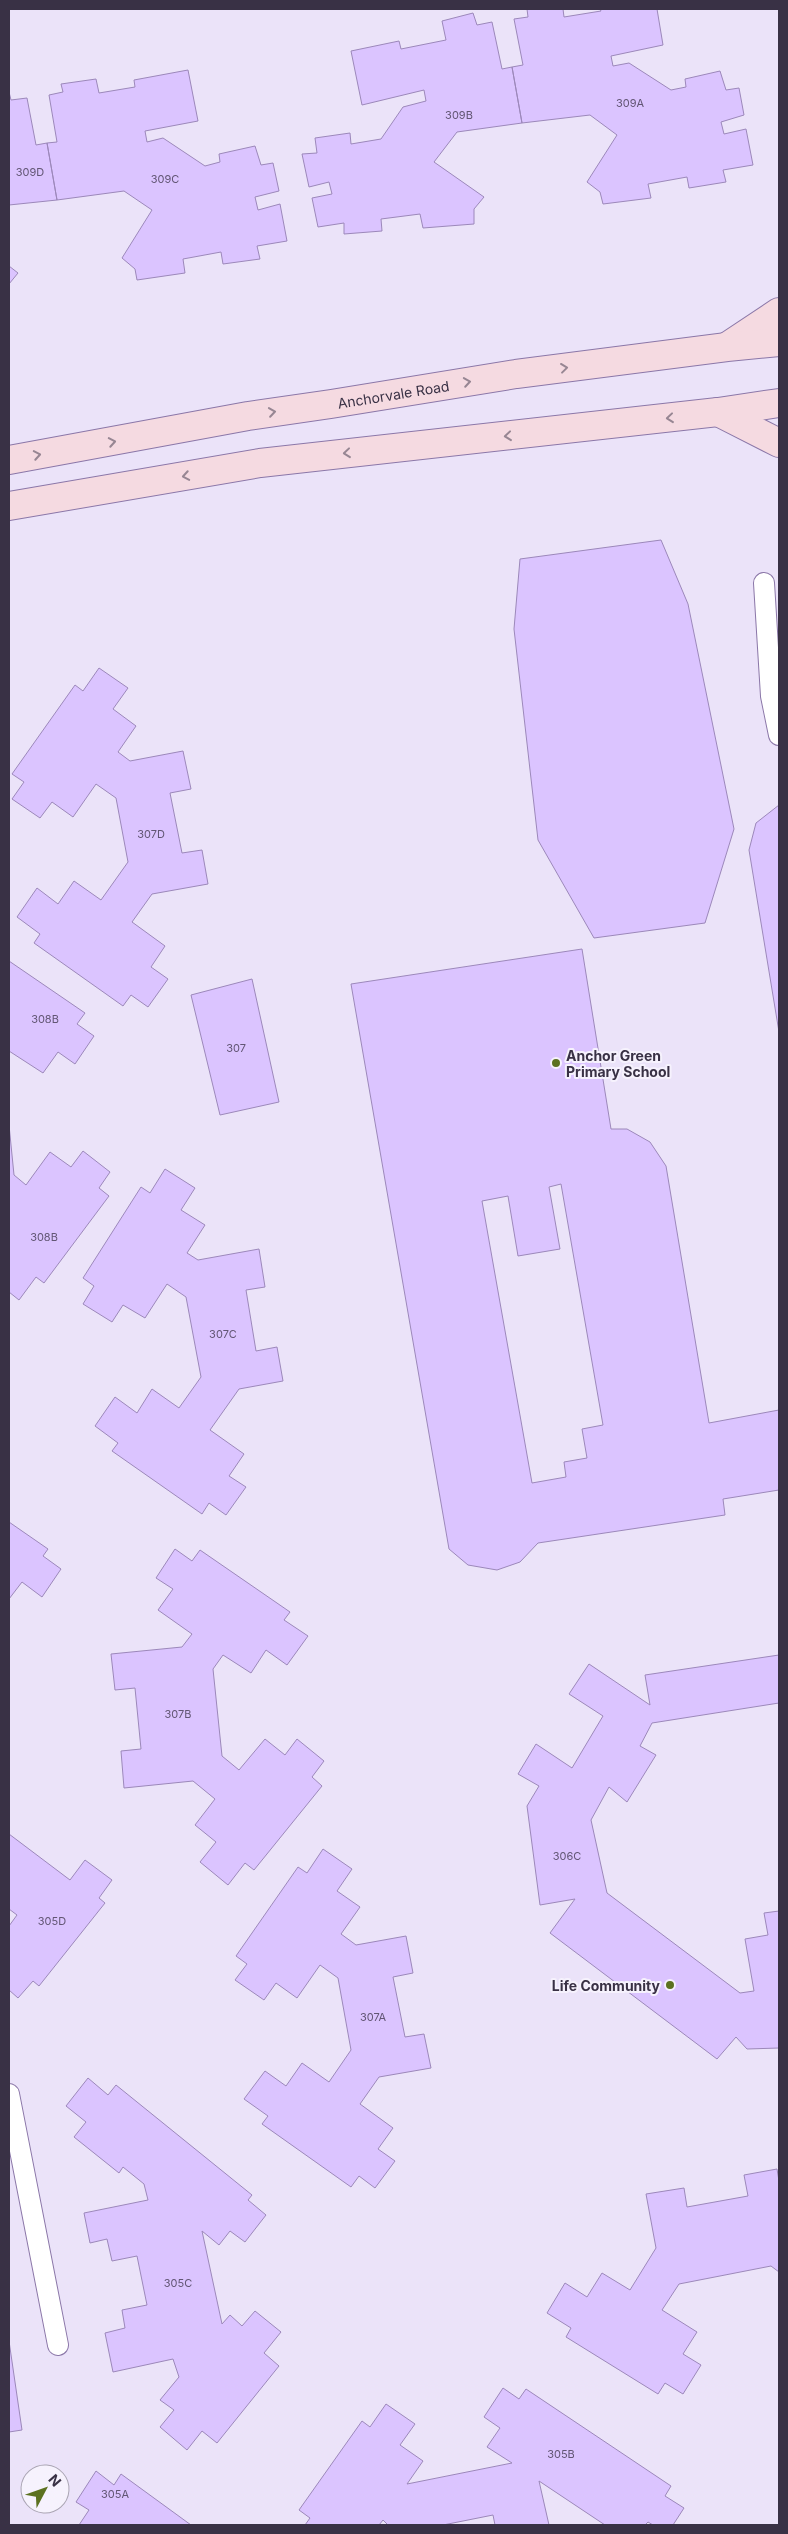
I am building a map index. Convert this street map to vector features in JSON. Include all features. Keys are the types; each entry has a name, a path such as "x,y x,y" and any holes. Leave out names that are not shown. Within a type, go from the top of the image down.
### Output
{"street":[{"path":"727,347 779,312"},
{"name":"Anchorvale Road","path":"9,460 248,416 516,374 779,342"},
{"path":"9,506 260,463 718,412 779,403"},
{"path":"718,412 779,443"}],"lane":[{"path":"764,583 771,696 779,736"},
{"path":"9,2094 58,2345"}],"building":[{"path":"527,9 563,9 564,17 601,11 600,9 657,9 663,45 611,56 613,66 629,63 671,90 686,87 685,79 720,71 726,90 739,88 744,115 721,122 724,134 746,129 753,165 723,170 726,182 689,188 687,177 648,184 651,198 603,204 600,192 587,182 617,135 590,115 522,123 512,67 523,65 514,19 528,17"},
{"path":"473,13 477,25 492,22 502,69 512,67 522,123 457,132 434,162 484,197 474,209 474,224 423,228 420,214 381,219 382,231 344,234 344,223 318,227 312,198 332,194 329,182 309,187 302,154 317,153 315,138 350,133 351,144 381,139 403,107 426,101 424,90 362,105 351,51 399,41 401,49 446,40 442,21"},
{"path":"188,70 198,121 145,131 147,142 163,138 205,166 220,162 219,154 255,146 261,165 273,163 279,191 255,197 258,210 280,204 287,241 257,246 260,259 223,264 221,252 183,259 185,273 137,280 135,269 122,258 152,210 124,191 57,200 47,143 57,142 49,95 63,92 61,84 96,79 99,93 135,87 134,80"},
{"path":"9,92 11,100 27,98 36,145 47,143 57,200 9,205"},
{"path":"9,266 18,273 9,284"},
{"path":"661,540 688,604 734,829 705,923 594,938 538,840 514,629 520,559"},
{"path":"99,668 128,688 113,709 136,726 118,752 130,761 183,751 191,789 170,793 182,853 202,850 208,884 152,894 132,922 165,946 151,967 168,979 148,1007 131,995 123,1006 34,943 40,934 17,917 37,888 58,904 74,881 101,900 128,862 116,798 96,784 73,817 52,802 40,818 12,799 24,782 12,774 75,685 83,691"},
{"path":"779,805 779,1032 749,850 756,823"},
{"path":"582,949 611,1129 627,1129 650,1142 666,1166 709,1423 779,1410 779,1490 723,1499 725,1515 538,1543 520,1562 497,1570 468,1565 449,1549 351,984","holes":["561,1184 603,1425 582,1429 587,1458 564,1462 566,1477 532,1483 482,1201 508,1196 518,1256 560,1249 549,1187"]},
{"path":"9,961 85,1013 77,1024 94,1036 75,1064 58,1052 43,1073 9,1051"},
{"path":"252,979 279,1102 220,1115 191,995"},
{"path":"9,1125 14,1175 26,1185 50,1152 71,1167 83,1151 110,1172 99,1188 109,1196 44,1283 36,1277 19,1300 9,1292"},
{"path":"165,1169 195,1188 181,1210 205,1225 187,1253 198,1260 259,1249 265,1287 246,1290 256,1351 277,1347 283,1381 239,1389 210,1430 244,1454 229,1476 246,1487 226,1515 209,1503 202,1514 112,1451 118,1443 95,1426 115,1397 137,1413 152,1389 179,1408 201,1377 186,1297 167,1284 145,1318 123,1305 112,1322 83,1304 94,1286 83,1278 141,1187 150,1193"},
{"path":"9,1522 48,1549 43,1556 61,1569 42,1597 22,1582 9,1599"},
{"path":"175,1549 192,1561 200,1550 290,1612 284,1620 308,1636 287,1665 266,1650 251,1673 223,1655 213,1669 222,1756 239,1770 265,1739 285,1755 297,1739 324,1761 312,1777 322,1786 254,1870 245,1863 228,1885 200,1862 216,1842 195,1825 215,1799 193,1781 124,1788 121,1751 141,1749 135,1688 115,1690 111,1654 182,1647 192,1634 158,1610 173,1589 156,1578"},
{"path":"779,1655 779,1703 652,1723 640,1746 656,1755 627,1802 609,1787 591,1820 607,1893 740,1993 754,1991 745,1939 768,1935 764,1913 779,1911 779,2048 747,2049 736,2037 717,2059 550,1933 575,1899 540,1905 527,1806 539,1786 518,1774 536,1744 572,1768 603,1716 569,1694 589,1664 650,1705 645,1675"},
{"path":"9,1834 70,1880 85,1860 112,1880 99,1898 105,1903 39,1986 33,1981 18,1998 9,1990 9,1926 17,1915 9,1909"},
{"path":"323,1849 352,1869 337,1891 360,1907 341,1934 356,1945 406,1936 413,1973 393,1977 405,2037 424,2034 431,2068 379,2077 360,2104 393,2128 378,2149 395,2161 375,2188 359,2176 351,2187 262,2124 268,2116 244,2099 265,2071 286,2086 302,2063 329,2082 351,2050 338,1978 320,1965 297,1998 276,1983 264,2000 235,1980 247,1964 236,1956 298,1867 307,1873"},
{"path":"88,2078 108,2095 116,2085 252,2195 248,2200 266,2215 245,2242 230,2231 219,2245 202,2231 222,2324 230,2315 242,2326 255,2311 281,2332 264,2353 279,2366 217,2443 202,2431 187,2450 160,2427 174,2410 160,2400 179,2377 173,2359 113,2372 105,2333 125,2328 122,2310 147,2305 137,2256 112,2261 107,2239 90,2243 84,2213 148,2200 144,2184 123,2167 119,2173 74,2137 86,2122 66,2106"},
{"path":"777,2169 779,2181 779,2272 771,2266 679,2284 662,2310 697,2332 683,2354 701,2365 683,2394 665,2383 658,2394 566,2337 571,2328 547,2313 565,2283 587,2297 602,2273 630,2290 656,2248 646,2194 684,2188 687,2207 748,2196 744,2175"},
{"path":"9,2341 22,2430 9,2432"},
{"path":"503,2388 519,2399 526,2389 671,2486 665,2496 684,2508 673,2525 653,2525 648,2522 645,2525 605,2525 539,2481 549,2525 495,2525 493,2515 443,2525 388,2525 383,2520 379,2525 305,2525 310,2518 299,2510 362,2421 370,2427 386,2404 415,2424 400,2445 423,2461 407,2484 512,2463 487,2447 500,2428 484,2417"},
{"path":"96,2471 114,2485 121,2474 191,2525 79,2525 89,2510 76,2502"}],"place":[{"name":"Anchor Green Primary School","path":"556,1063"},
{"name":"Life Community","path":"670,1985"}]}
